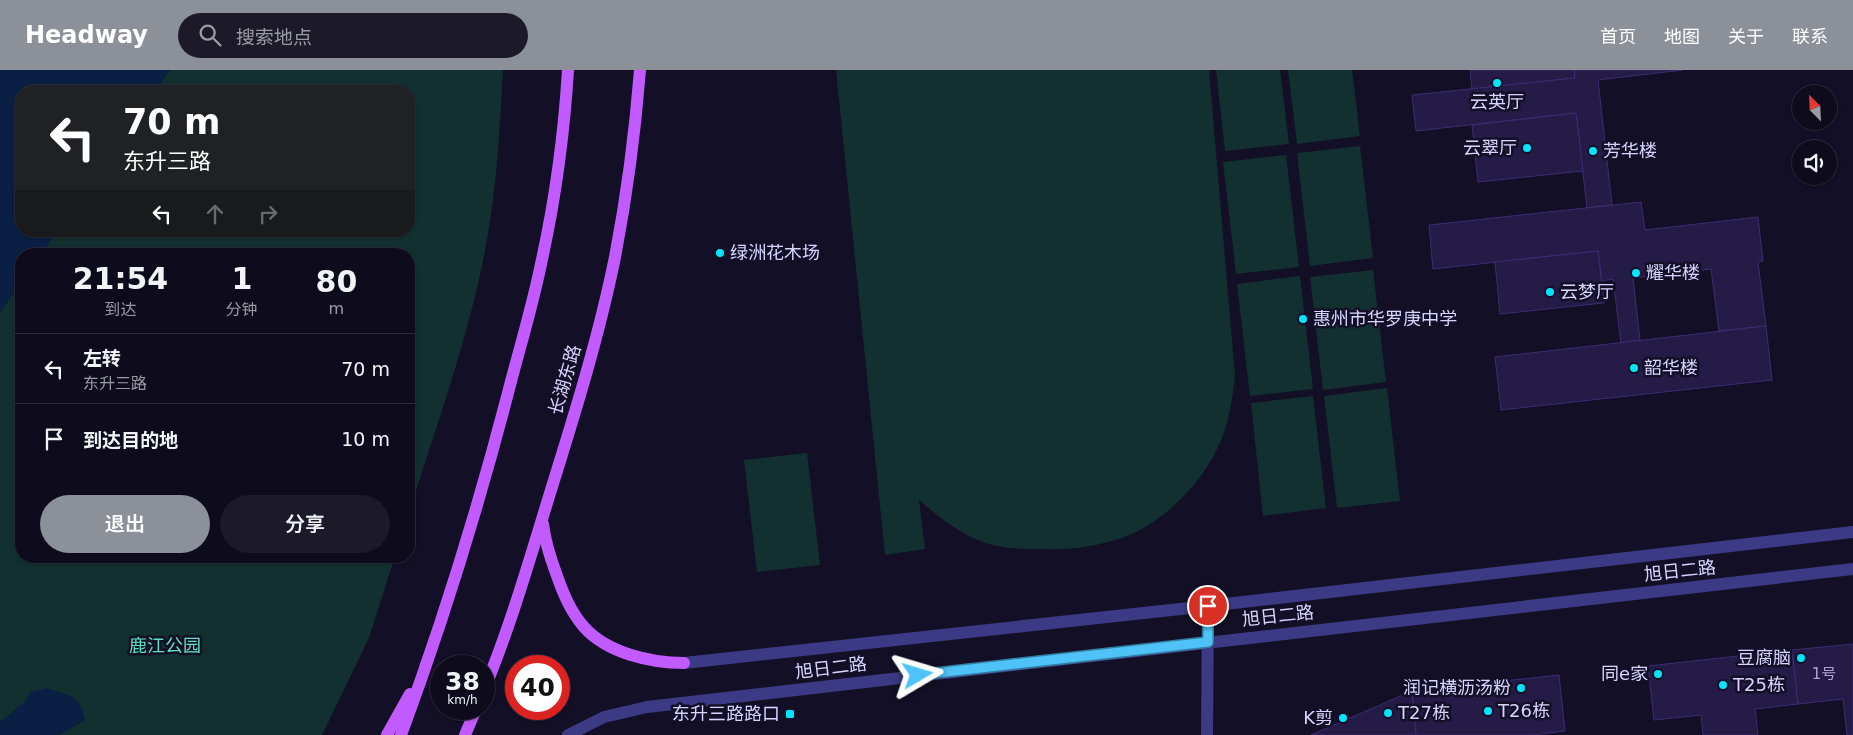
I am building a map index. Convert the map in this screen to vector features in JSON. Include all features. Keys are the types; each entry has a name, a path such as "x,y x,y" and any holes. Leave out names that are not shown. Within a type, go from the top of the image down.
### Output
{"main road":[{"path":"402,735 429,659 475,516 534,293 556,180 568,70"},
{"name":"长湖东路","path":"495,662 513,616 593,348 615,257 630,172 640,70"},
{"path":"542,520 548,551 562,591 573,612 585,628 595,637 626,653 658,661 684,663"},
{"path":"387,735 429,659"},
{"path":"465,735 471,720"}],"street":[{"name":"旭日二路","path":"684,663 1208,606 1853,532"},
{"name":"旭日二路","path":"568,735 604,717 647,707 1853,568"},
{"path":"1207,735 1208,606"}],"green space":[{"path":"170,70 503,70 495,183 483,258 466,332 415,494 415,248 45,248 53,237 415,237 415,85 159,85"},
{"path":"836,70 1209,70 1235,376 1229,416 1215,453 1208,466 1188,492 1163,515 1135,532 1102,544 1062,549 1029,549 1002,547 979,541 943,520 919,500 925,549 885,555"},
{"path":"1216,70 1280,70 1289,144 1225,151"},
{"path":"1288,70 1352,70 1360,136 1297,144"},
{"path":"1360,146 1373,258 1310,266 1297,153"},
{"path":"1286,155 1299,267 1236,274 1223,162"},
{"path":"1373,270 1386,382 1323,390 1310,277"},
{"path":"1300,276 1313,389 1250,396 1237,284"},
{"name":"鹿江公园","path":"15,291 15,563 393,563 369,638 322,735 0,735 0,312"},
{"path":"1387,388 1400,501 1337,508 1324,396"},
{"path":"1313,396 1326,508 1263,516 1251,403"},
{"path":"807,453 820,565 757,572 744,460"}],"water":[{"path":"0,70 170,70 159,85 15,85 15,237 53,237 45,248 15,248 15,291 0,312"},
{"path":"47,688 72,697 77,701 83,711 85,720 60,735 0,735 0,722 23,703 31,692"}],"building":[{"name":"云英厅","path":"1470,70 1574,70 1575,78 1472,89"},
{"name":"芳华楼","path":"1574,70 1683,70 1598,80 1612,205 1587,208 1576,113 1416,131 1412,95 1575,78"},
{"name":"云翠厅","path":"1576,113 1583,171 1478,182 1472,125"},
{"name":"耀华楼","path":"1641,202 1645,230 1758,217 1763,261 1758,262 1766,326 1719,331 1711,269 1633,278 1640,340 1621,343 1613,279 1602,281 1598,251 1433,269 1429,225"},
{"name":"云梦厅","path":"1598,251 1604,303 1500,314 1495,262"},
{"name":"韶华楼","path":"1766,326 1772,380 1501,410 1495,357"},
{"path":"1853,644 1853,735 1847,735 1843,699 1798,704 1792,650"},
{"name":"T25栋","path":"1792,650 1798,704 1755,709 1758,735 1703,735 1701,715 1654,720 1648,666"},
{"name":"T26栋","path":"1559,675 1565,731 1533,735 1416,735 1412,691"},
{"name":"T27栋","path":"1412,691 1416,735 1311,735"}],"place":[{"name":"云英厅","path":"1497,83"},
{"name":"云翠厅","path":"1527,148"},
{"name":"芳华楼","path":"1593,151"},
{"name":"绿洲花木场","path":"720,253"},
{"name":"耀华楼","path":"1636,273"},
{"name":"云梦厅","path":"1550,292"},
{"name":"惠州市华罗庚中学","path":"1303,319"},
{"name":"韶华楼","path":"1634,368"},
{"name":"豆腐脑","path":"1801,658"},
{"name":"同e家","path":"1658,674"},
{"name":"T25栋","path":"1723,685"},
{"name":"润记横沥汤粉","path":"1521,688"},
{"name":"T26栋","path":"1488,711"},
{"name":"T27栋","path":"1388,713"},
{"name":"东升三路路口","path":"790,714"},
{"name":"K剪","path":"1343,718"}],"route":[{"path":"918,675 1208,642 1208,606"}]}
